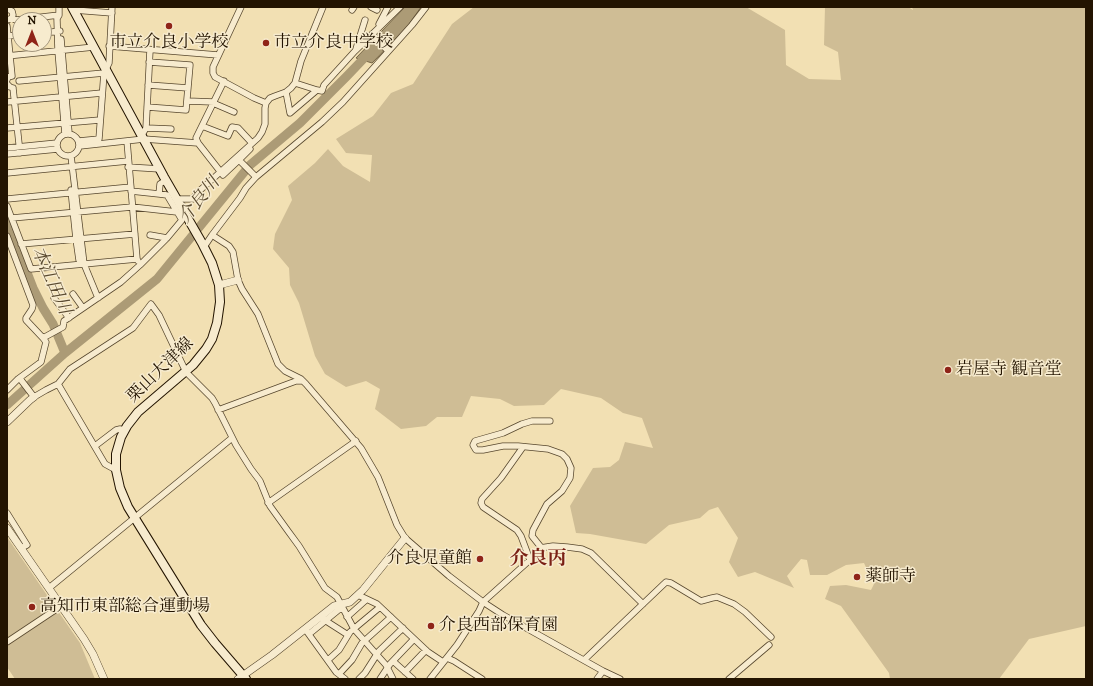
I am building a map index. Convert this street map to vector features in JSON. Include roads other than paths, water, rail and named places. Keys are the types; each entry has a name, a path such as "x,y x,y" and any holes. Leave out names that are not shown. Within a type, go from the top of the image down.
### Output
{"main road":[{"name":"栗山大津線","path":"73,8 105,71 144,134 160,169 192,224 212,263 219,285 220,302 217,323 212,339 200,357 186,372 138,412 121,437 116,454 116,470 120,488 128,507 201,625 242,678"}],"street":[{"path":"59,7 59,15 57,19 67,134"},
{"path":"241,7 218,55 213,67 213,72 215,77 266,103"},
{"path":"224,81 196,138 198,143 223,175 240,162 259,140 258,138 265,124 266,103 270,98 286,92 295,82 301,61 323,7"},
{"path":"371,7 378,10"},
{"path":"373,33 388,7"},
{"path":"295,82 322,91 324,85 355,50 400,7"},
{"path":"203,245 240,198 254,175 322,122 343,102 387,49 412,25 426,7"},
{"path":"10,8 13,13 10,19 16,20 59,15"},
{"path":"73,8 112,10 109,63 105,71 102,93 99,139 79,143"},
{"path":"355,50 365,20"},
{"path":"7,26 9,78 16,77 19,81 105,71"},
{"path":"52,32 59,31"},
{"path":"373,33 387,49"},
{"path":"109,46 218,55"},
{"path":"8,56 94,48"},
{"path":"144,134 150,50"},
{"path":"147,107 186,110 190,65 149,62"},
{"path":"13,88 18,85 19,81"},
{"path":"7,84 13,88"},
{"path":"148,85 188,88"},
{"path":"13,88 20,150"},
{"path":"286,92 290,113 317,90"},
{"path":"7,102 102,93"},
{"path":"187,101 213,102 234,112"},
{"path":"7,128 100,120"},
{"path":"202,126 228,136 232,127 238,128 252,142"},
{"path":"79,143 127,141 144,134 171,129"},
{"path":"67,134 75,136 79,143 77,152 69,156 62,154 57,146 60,137 67,134"},
{"path":"144,134 198,143"},
{"path":"178,200 193,199 197,192 219,171 258,138"},
{"path":"127,141 137,259 140,265"},
{"path":"7,154 20,150 57,146"},
{"path":"7,148 20,150"},
{"path":"69,156 79,260 84,264 98,298"},
{"path":"240,162 254,175"},
{"path":"7,173 70,167 128,164 160,169"},
{"path":"159,194 160,184 166,180"},
{"path":"7,199 131,189 167,195 182,220 167,238 121,282 69,318 64,322 63,327 45,337"},
{"path":"7,206 31,269 137,259"},
{"path":"12,218 132,207 177,212"},
{"path":"22,244 135,234"},
{"path":"150,235 167,238"},
{"path":"212,235 229,246 233,252 238,280 258,314 278,364 285,371 303,381 356,441 378,477 397,525 405,538 449,576 483,602 503,615 620,679"},
{"path":"7,236 33,305 32,310 26,320 45,337 46,342 41,362 7,390"},
{"path":"219,285 238,280"},
{"path":"73,294 83,308"},
{"path":"54,298 69,318"},
{"path":"7,422 33,396 58,384 70,369 134,328 151,304 159,315 186,372 212,398 232,438 251,470 260,481 268,503 299,546 324,588 337,597 354,629 377,654 393,679"},
{"path":"20,380 33,396"},
{"path":"218,410 296,381 303,381"},
{"path":"58,384 105,464 116,470"},
{"path":"540,548 532,536 533,530 547,504 566,486 570,478 571,468 567,459 557,451 548,449 503,446 476,450 473,445 475,441 503,433 522,424 532,421 550,421"},
{"path":"95,446 116,430 125,430"},
{"path":"49,588 232,438"},
{"path":"268,503 356,441"},
{"path":"523,447 482,499 481,503 483,507 517,530 521,536 530,560"},
{"path":"7,513 26,546 21,548"},
{"path":"7,528 93,654 104,679"},
{"path":"242,678 272,655 307,632 323,619 334,606 341,606 350,602 358,595 405,538"},
{"path":"540,548 553,546 567,547 582,549 591,553 643,604"},
{"path":"430,679 457,645 476,617 483,602 540,551 540,548"},
{"path":"584,660 666,582 701,601 717,597 734,604 745,612 771,637"},
{"path":"358,595 377,604 426,650 445,660 461,665 482,679"},
{"path":"347,617 366,600"},
{"path":"7,642 61,606"},
{"path":"328,660 339,650 348,635 380,607"},
{"path":"339,674 352,660 362,643 391,617"},
{"path":"323,619 348,635"},
{"path":"359,679 377,654 403,628"},
{"path":"307,632 339,674 345,679"},
{"path":"380,679 392,661 414,639"},
{"path":"728,679 769,645"},
{"path":"405,672 426,650"},
{"path":"392,661 412,679"},
{"path":"597,679 603,671"},
{"path":"242,678 252,679"}],"waterway":[{"name":"介良川","path":"7,405 65,353 157,279 250,165 300,123 370,52"},
{"path":"7,151 54,146"},
{"name":"本江田川","path":"7,221 33,288 53,324 65,353"}],"place":[{"name":"市立介良小学校","path":"169,26"},
{"name":"市立介良中学校","path":"266,43"},
{"name":"岩屋寺 観音堂","path":"948,370"},
{"name":"介良児童館","path":"480,559"},
{"name":"薬師寺","path":"857,577"},
{"name":"高知市東部総合運動場","path":"32,607"},
{"name":"介良西部保育園","path":"431,626"}],"district":[{"name":"介良丙","path":"538,560"}]}
